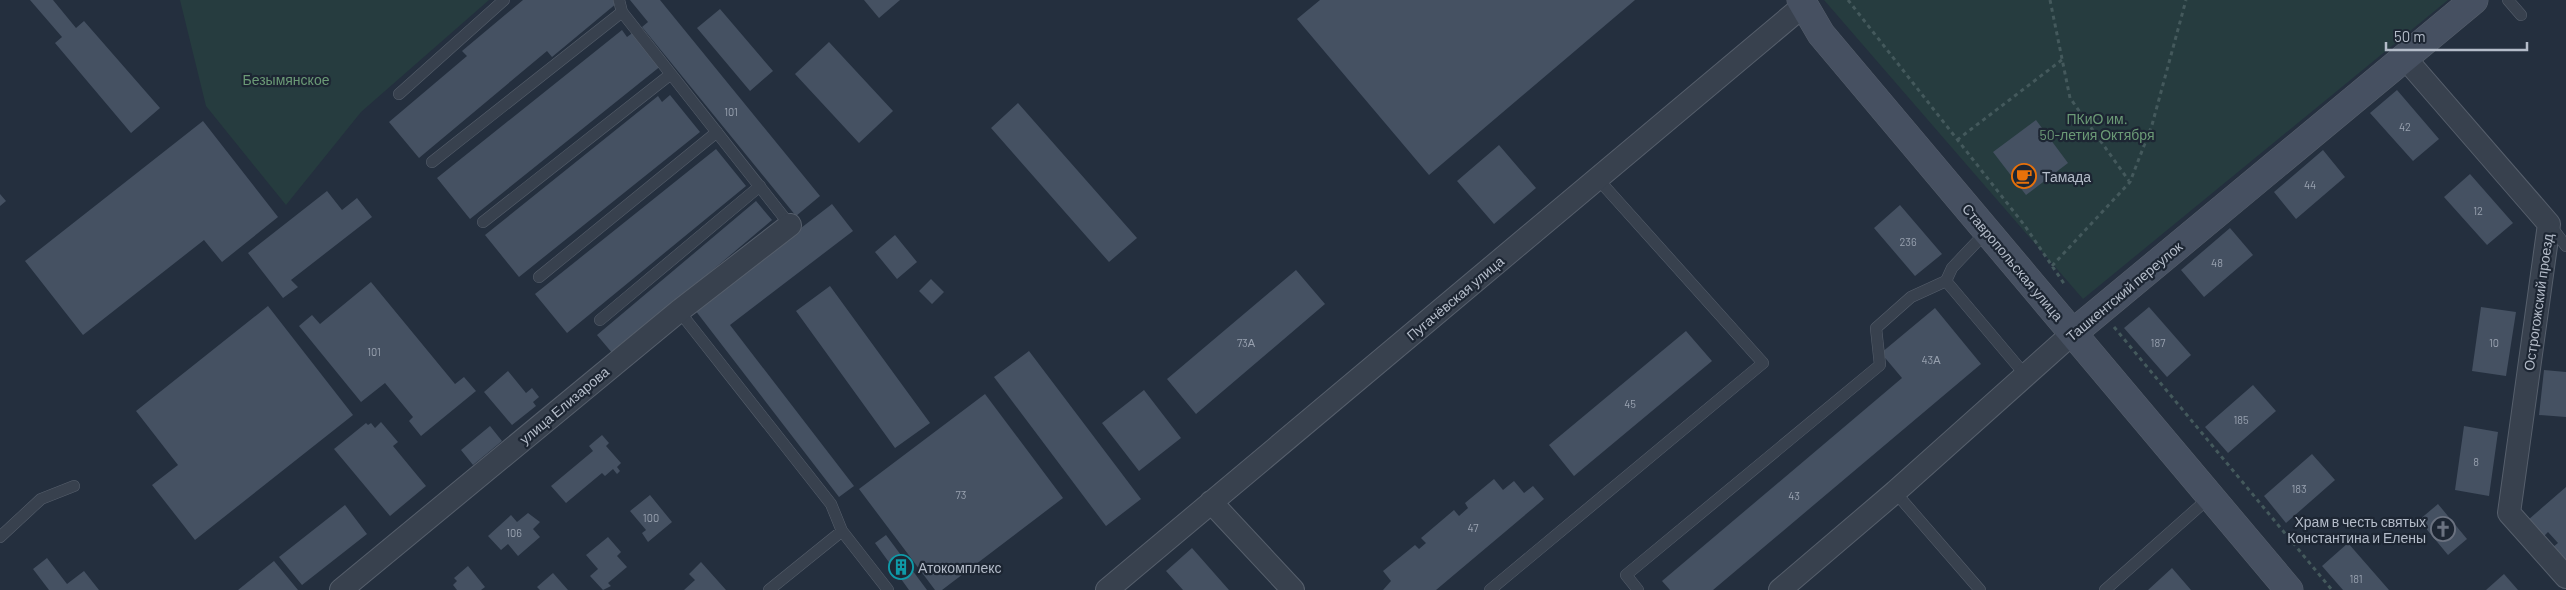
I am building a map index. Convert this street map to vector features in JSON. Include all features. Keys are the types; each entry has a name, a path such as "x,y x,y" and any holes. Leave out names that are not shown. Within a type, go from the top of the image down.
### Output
{"street":[{"name":"Ташкентский переулок","path":"1780,590 2027,377 2073,333 2474,0"},
{"name":"Пугачёвская улица","path":"1107,590 1802,3"},
{"name":"Ставропольская улица","path":"1802,3 1821,34 2289,590"},
{"name":"Острогожский проезд","path":"2405,58 2549,224 2509,513 2566,577"},
{"name":"улица Елизарова","path":"341,590 679,311 790,224"},
{"path":"1212,502 1292,590"}],"lane":[{"path":"399,94 504,0"},
{"path":"619,0 622,12 790,224"},
{"path":"2508,0 2521,15"},
{"path":"432,162 622,12"},
{"path":"483,222 671,74"},
{"path":"539,277 718,132"},
{"path":"1490,590 1763,363 1597,178"},
{"path":"600,320 760,186"},
{"path":"2549,224 2566,246"},
{"path":"1638,590 1626,575 1880,365 1876,328 1912,298 1946,281 1952,268 1987,231"},
{"path":"1946,281 2027,377"},
{"path":"679,311 830,504 842,531 888,590"},
{"path":"0,537 41,499 74,486"},
{"path":"1895,492 1980,590"},
{"path":"2104,590 2211,497"},
{"path":"769,590 842,531"}],"path":[{"path":"2050,0 2070,98 2130,182"},
{"path":"2052,266 2130,182 2152,126 2186,0"},
{"path":"1957,140 2063,59"}],"green space":[{"name":"Безымянское","path":"180,0 489,0 361,112 286,205 206,106"},
{"name":"ПКиО им. 50-летия Октября","path":"1824,0 2448,0 2083,299"}],"building":[{"path":"30,0 53,0 76,28 84,21 160,108 131,133 55,43 62,37"},
{"path":"523,0 615,0 617,3 552,57 547,51 419,158 389,122 467,56 462,51"},
{"path":"630,0 660,0 820,196 796,216 642,27 648,22"},
{"path":"864,0 900,0 879,18"},
{"path":"1320,0 1635,0 1429,175 1297,19"},
{"path":"720,9 773,71 750,91 697,28"},
{"path":"622,30 627,37 635,31 662,65 470,219 437,178"},
{"path":"829,42 893,111 859,143 795,74"},
{"path":"2397,90 2439,139 2413,161 2370,113"},
{"path":"670,95 700,132 519,277 485,235 658,96 662,102"},
{"path":"1018,103 1137,238 1109,262 991,128"},
{"path":"2036,120 2068,163 2026,195 1993,152"},
{"path":"203,121 278,217 222,262 204,240 83,335 25,261"},
{"path":"1499,145 1536,188 1494,224 1457,181"},
{"path":"716,149 746,186 567,333 535,294"},
{"path":"2323,150 2345,177 2296,219 2274,192"},
{"path":"2470,174 2513,223 2487,245 2444,197"},
{"path":"327,191 342,210 357,198 372,217 291,280 298,287 283,298 248,253"},
{"path":"0,194 6,201 0,206"},
{"path":"756,201 772,220 613,354 597,335"},
{"path":"832,204 853,231 730,325 854,486 839,497 695,310"},
{"path":"1900,205 1942,254 1915,276 1874,228"},
{"path":"2230,228 2253,255 2204,297 2181,270"},
{"path":"895,235 917,262 897,279 875,252"},
{"path":"1296,270 1325,304 1196,414 1167,379"},
{"path":"931,279 944,292 932,304 919,291"},
{"path":"371,282 455,384 464,377 476,391 421,436 409,421 413,417 385,383 361,402 299,326 312,315 320,324"},
{"path":"830,286 930,423 895,448 796,311"},
{"path":"268,306 353,415 195,540 152,485 178,465 136,411"},
{"path":"2149,307 2191,355 2167,377 2124,328"},
{"path":"2481,307 2516,312 2506,376 2472,371"},
{"path":"1935,308 1981,364 1713,590 1670,590 1662,581 1902,378 1881,353"},
{"path":"1686,331 1712,361 1574,476 1549,445"},
{"path":"1029,351 1141,499 1106,526 994,377"},
{"path":"2544,370 2566,372 2566,417 2539,415"},
{"path":"508,371 526,393 532,388 539,397 533,402 536,406 512,425 484,392"},
{"path":"2253,385 2276,411 2228,453 2205,427"},
{"path":"1144,390 1181,438 1139,471 1102,423"},
{"path":"985,394 1063,498 942,590 935,590 859,489"},
{"path":"381,422 398,442 393,446 426,486 390,516 334,449 366,423 368,425 371,423 375,428"},
{"path":"490,426 502,441 473,465 461,450"},
{"path":"2464,426 2498,432 2489,496 2455,490"},
{"path":"602,435 609,443 606,446 621,463 617,467 620,471 617,474 613,469 605,476 602,473 566,503 551,486 593,451 589,446"},
{"path":"2312,454 2335,480 2286,523 2264,496"},
{"path":"1494,479 1503,490 1514,481 1524,493 1533,486 1544,499 1436,590 1383,590 1391,581 1383,571 1415,545 1419,549 1426,543 1421,538 1454,510 1459,516 1468,508 1465,503"},
{"path":"2566,487 2566,561 2553,547 2558,543 2548,532 2543,537 2528,520"},
{"path":"650,495 672,522 648,542 642,533 646,530 630,511"},
{"name":"Храм в честь святых Константина и Елены","path":"2438,504 2467,539 2448,555 2419,520"},
{"path":"345,505 367,534 302,585 279,557"},
{"path":"528,513 540,522 533,529 540,537 518,556 508,544 501,550 488,536 511,515 517,522"},
{"name":"Атокомплекс","path":"886,535 927,590 909,590 875,543"},
{"path":"608,537 621,552 617,556 627,567 608,583 611,586 603,590 590,576 598,569 586,555"},
{"path":"2348,543 2389,590 2343,590 2322,566"},
{"path":"1192,548 1229,590 1183,590 1166,571"},
{"path":"47,558 67,584 84,571 99,590 49,590 33,569"},
{"path":"274,561 298,590 238,590"},
{"path":"701,562 726,590 684,590 695,580 689,574"},
{"path":"468,566 485,587 481,590 457,590 453,585 457,581 454,578"},
{"path":"2172,568 2191,590 2148,590"},
{"path":"553,573 568,590 540,590 537,587"},
{"path":"2504,574 2518,590 2486,590"}],"place":[{"name":"Тамада","path":"2024,176"},
{"name":"Храм в честь святых Константина и Елены","path":"2443,529"},
{"name":"Атокомплекс","path":"901,567"}]}
